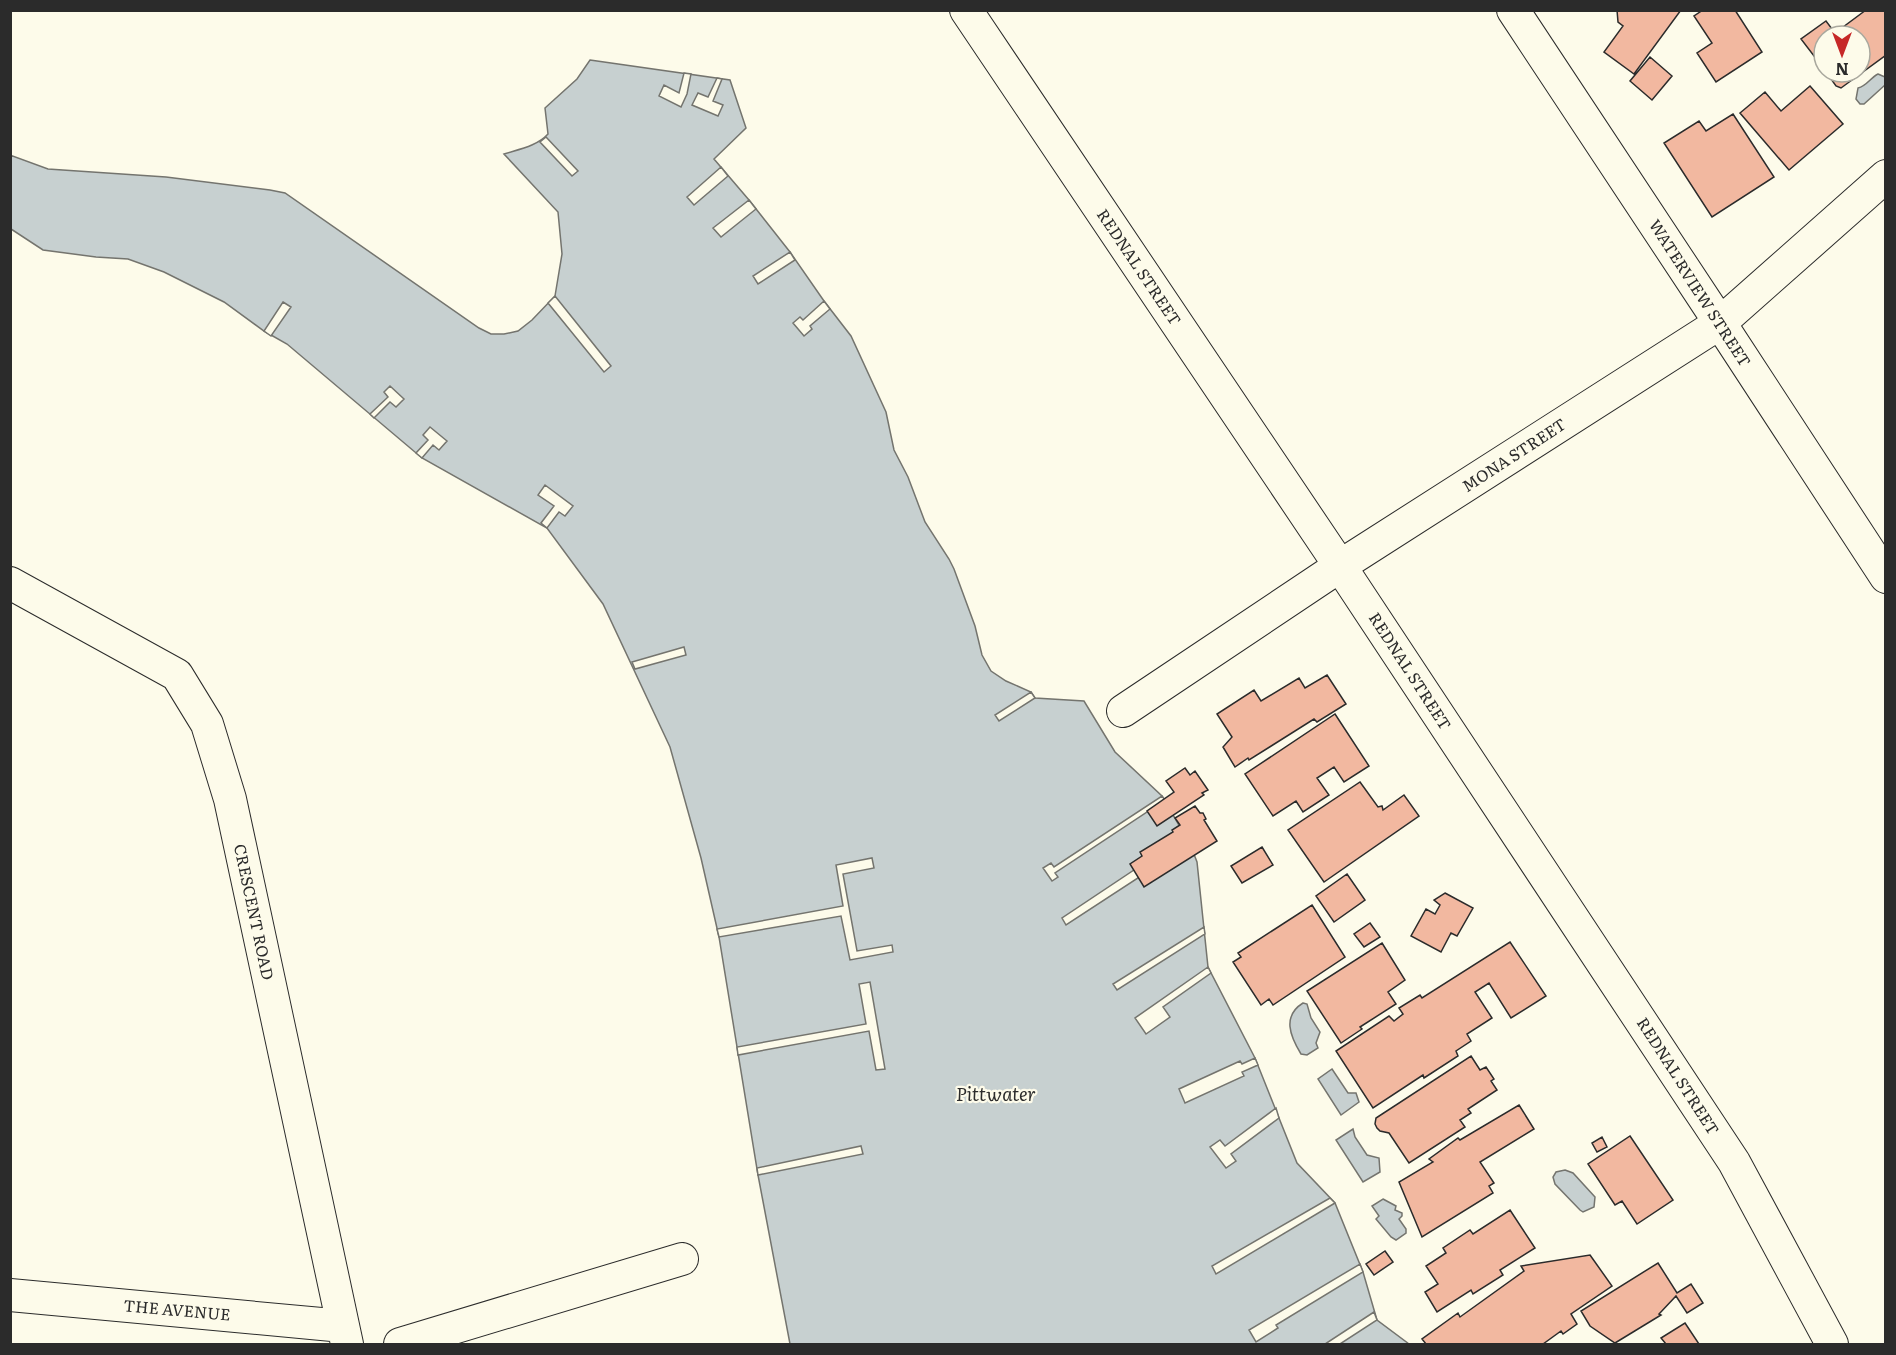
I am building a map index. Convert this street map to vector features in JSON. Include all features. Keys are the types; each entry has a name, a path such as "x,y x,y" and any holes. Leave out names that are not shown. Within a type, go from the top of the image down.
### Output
{"street":[{"name":"REDNAL STREET","path":"966,10 1340,566 1734,1162 1832,1344"},
{"name":"WATERVIEW STREET","path":"1513,10 1886,577"},
{"name":"MONA STREET","path":"1123,711 1340,566 1720,323 1886,176"},
{"name":"CRESCENT ROAD","path":"10,584 177,675 207,724 230,799 345,1335"},
{"path":"400,1344 682,1259"},
{"name":"THE AVENUE","path":"10,1295 345,1335"}],"water":[{"name":"Pittwater","path":"590,60 730,80 746,128 714,159 790,252 851,336 886,412 894,450 908,477 925,522 954,569 975,626 982,655 991,671 1006,681 1031,692 1035,698 1084,701 1115,752 1162,796 1190,844 1197,862 1208,967 1255,1058 1297,1163 1335,1203 1363,1272 1377,1320 1409,1344 790,1344 758,1175 719,937 701,858 670,747 603,604 547,528 422,458 287,344 264,331 224,302 164,272 128,259 43,250 11,229 10,155 48,169 166,177 285,193 479,328 491,334 518,331 555,296 562,254 558,212 504,154 533,144 548,134 545,108 577,79"},
{"path":"1878,74 1885,77 1885,85 1864,104 1860,104 1856,99 1858,88 1872,84 1873,78"},
{"path":"1303,1003 1307,1004 1311,1018 1320,1032 1316,1043 1318,1048 1307,1055 1301,1054 1290,1027 1292,1014"},
{"path":"1332,1069 1348,1093 1356,1093 1359,1102 1341,1115 1318,1079"},
{"path":"1353,1129 1355,1137 1367,1155 1379,1158 1380,1172 1363,1182 1336,1140"},
{"path":"1565,1170 1573,1173 1595,1197 1594,1207 1583,1212 1555,1184 1553,1177 1556,1172"},
{"path":"1383,1199 1396,1206 1395,1210 1402,1213 1399,1219 1406,1233 1396,1240 1376,1219 1379,1216 1372,1206"}],"pier":[{"path":"684,73 691,74 687,94 681,107 659,96 664,85 679,93"},
{"path":"717,78 722,79 713,101 723,105 718,116 692,105 698,93 708,97"},
{"path":"546,137 578,171 572,176 540,142"},
{"path":"721,167 728,176 694,205 687,197"},
{"path":"749,200 756,209 721,237 713,228"},
{"path":"790,252 795,260 758,284 753,276"},
{"path":"555,296 611,366 604,372 548,303"},
{"path":"824,301 830,309 810,326 812,329 804,336 793,323 800,317 803,320"},
{"path":"283,302 291,307 271,336 264,331"},
{"path":"390,386 404,399 396,407 390,402 374,418 370,414 388,397 384,392"},
{"path":"430,427 447,441 439,450 433,445 422,458 416,453 428,440 423,435"},
{"path":"545,485 573,506 565,516 559,512 547,528 541,523 554,506 538,495"},
{"path":"684,647 686,655 635,669 632,662"},
{"path":"1031,692 1035,698 999,721 995,715"},
{"path":"1162,796 1165,800 1055,873 1058,877 1052,881 1043,868 1051,863 1054,867"},
{"path":"1185,836 1190,844 1066,925 1062,918"},
{"path":"872,858 874,868 843,874 857,951 892,945 893,952 850,960 841,916 719,937 717,929 843,906 836,865"},
{"path":"1204,927 1205,934 1117,990 1113,984"},
{"path":"1208,967 1211,973 1163,1007 1170,1017 1146,1034 1135,1018"},
{"path":"870,982 885,1069 876,1070 869,1031 738,1055 737,1047 866,1024 859,984"},
{"path":"1255,1058 1258,1065 1242,1072 1244,1076 1185,1103 1179,1089 1240,1061 1242,1064"},
{"path":"1276,1108 1279,1118 1231,1154 1236,1161 1226,1168 1210,1147 1220,1140 1225,1146"},
{"path":"861,1146 863,1154 758,1175 757,1168"},
{"path":"1330,1198 1335,1203 1216,1274 1212,1266"},
{"path":"1360,1264 1363,1272 1276,1325 1278,1328 1256,1342 1249,1330"},
{"path":"1374,1312 1377,1320 1340,1344 1325,1344"}],"building":[{"path":"1617,10 1681,10 1634,74 1604,52 1623,26 1618,22"},
{"path":"1703,10 1735,10 1762,52 1716,82 1697,53 1712,43 1694,16"},
{"path":"1866,10 1886,10 1886,55 1872,65 1872,24 1847,24"},
{"path":"1812,31 1812,53 1801,39"},
{"path":"1650,57 1672,76 1652,100 1630,81"},
{"path":"1835,84 1846,84 1841,88"},
{"path":"1810,86 1843,124 1789,170 1740,113 1765,92 1781,111"},
{"path":"1733,114 1774,177 1712,217 1664,143 1699,121 1706,131"},
{"path":"1327,675 1346,704 1317,722 1314,719 1235,767 1223,747 1232,737 1217,714 1254,690 1261,701 1299,678 1305,688"},
{"path":"1335,714 1369,766 1344,782 1334,767 1317,778 1329,795 1303,812 1296,801 1273,816 1245,774"},
{"path":"1185,768 1190,775 1195,771 1208,790 1157,826 1147,811 1174,792 1166,781"},
{"path":"1360,782 1378,807 1382,806 1383,810 1404,795 1419,816 1324,882 1288,830"},
{"path":"1195,806 1200,813 1203,813 1206,819 1204,820 1217,841 1144,887 1130,864 1142,856 1140,852 1173,832 1172,830 1180,825 1175,818"},
{"path":"1262,847 1273,865 1242,883 1231,866"},
{"path":"1347,874 1365,900 1334,922 1316,896"},
{"path":"1445,893 1473,908 1457,936 1451,933 1441,952 1411,936 1426,909 1435,914 1440,905 1434,900"},
{"path":"1312,905 1345,957 1273,1005 1269,999 1261,1005 1233,962 1241,957 1238,953"},
{"path":"1370,923 1380,937 1364,947 1354,934"},
{"path":"1510,942 1546,996 1511,1018 1489,983 1475,992 1492,1018 1467,1034 1471,1041 1456,1051 1458,1056 1424,1078 1423,1075 1373,1108 1336,1051 1389,1016 1394,1021 1403,1014 1399,1008 1420,995 1422,998"},
{"path":"1382,943 1405,980 1388,992 1396,1004 1360,1027 1362,1029 1341,1043 1307,991"},
{"path":"1471,1056 1480,1070 1486,1067 1494,1079 1491,1081 1497,1090 1468,1109 1471,1113 1460,1120 1465,1127 1409,1163 1389,1133 1377,1128 1376,1118"},
{"path":"1519,1105 1534,1129 1480,1162 1494,1183 1489,1186 1493,1193 1422,1237 1399,1182 1433,1162 1429,1159 1458,1138 1460,1140"},
{"path":"1630,1136 1673,1200 1637,1224 1622,1201 1615,1205 1588,1164"},
{"path":"1602,1137 1607,1147 1597,1152 1592,1143"},
{"path":"1510,1210 1535,1248 1500,1270 1503,1275 1473,1294 1471,1290 1437,1312 1425,1292 1438,1284 1426,1266 1446,1253 1443,1248 1470,1230 1473,1234"},
{"path":"1385,1251 1393,1262 1374,1275 1366,1264"},
{"path":"1590,1255 1612,1286 1571,1314 1577,1324 1563,1334 1561,1331 1543,1344 1426,1344 1422,1339 1458,1313 1460,1317 1524,1271 1521,1266"},
{"path":"1658,1263 1677,1293 1691,1284 1703,1303 1687,1313 1676,1296 1659,1314 1661,1315 1615,1343 1590,1326 1581,1311"},
{"path":"1685,1323 1699,1344 1666,1344 1661,1338"}]}
